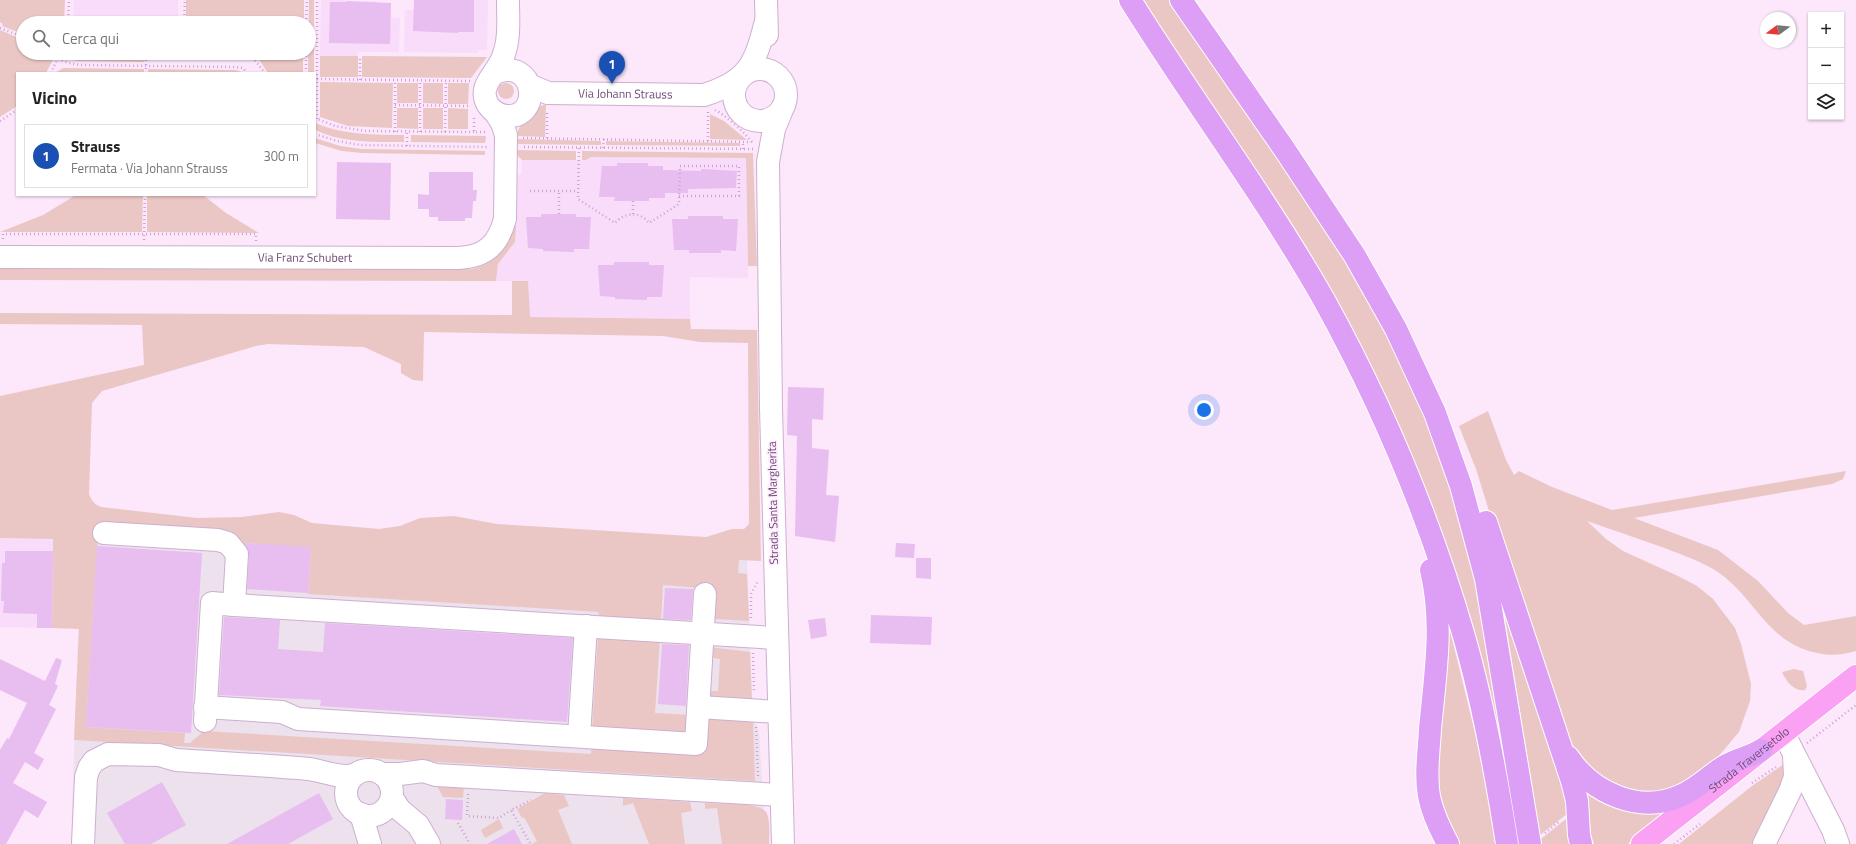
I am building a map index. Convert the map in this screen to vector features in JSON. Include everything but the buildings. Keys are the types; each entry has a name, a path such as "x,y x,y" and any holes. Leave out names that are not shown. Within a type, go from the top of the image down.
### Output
{"highway":[{"path":"1130,0 1303,264 1349,348 1381,411 1424,514 1464,634 1486,728 1507,843"},
{"path":"1181,0 1338,229 1371,283 1396,329 1437,419 1471,517 1492,610 1528,835"},
{"path":"1396,329 1409,349 1434,381 1450,416 1560,741 1575,792 1582,844"},
{"path":"1381,411 1398,474 1426,551 1436,595 1439,633 1428,753 1428,786 1432,808 1448,844"},
{"path":"1560,741 1572,765 1598,788 1620,798 1649,802 1666,801 1681,796 1725,766 1761,750"}],"main road":[{"name":"Strada Traversetolo","path":"1642,844 1856,676"},
{"name":"Strada Traversetolo","path":"1662,844 1792,749 1856,692"}],"street":[{"path":"492,133 489,107 484,93 485,85 522,90 508,41 508,0"},
{"name":"Strada Santa Margherita","path":"766,11 755,57 738,82 734,98 741,113 760,141 762,156 783,844"},
{"name":"Strada Santa Margherita","path":"762,156 785,99 785,90 782,82 776,75 767,36 766,11"},
{"path":"744,75 752,71 760,70 768,71 776,75"},
{"name":"Via Johann Strauss","path":"492,133 502,116 522,90 704,95 720,90 744,75"},
{"name":"Via Johann Strauss","path":"704,95 741,113"},
{"path":"741,113 755,121 764,121 771,118 783,107"},
{"name":"Via Franz Schubert","path":"0,257 458,258 483,253 495,243 501,232 505,219 492,133"},
{"path":"104,533 218,540 228,543 237,554 234,605"},
{"path":"705,594 703,633 699,707 696,744 298,719 279,711 205,714 212,603 234,605 703,633 776,638"},
{"path":"579,736 586,626"},
{"path":"699,707 778,712"},
{"path":"1764,844 1790,791 1795,777 1792,749"},
{"path":"1792,749 1833,830 1838,844"},
{"path":"83,844 86,776 94,761 108,754 159,755 176,760 307,769 325,771 345,777 365,770 377,771 389,781 392,796 400,810 418,825 429,844"},
{"path":"382,774 400,774 423,771 436,775 781,795"},
{"path":"354,775 348,785 347,796 352,807 369,814 385,809 398,788 406,783 426,779 436,775"},
{"path":"369,814 370,844"}],"path":[{"path":"68,16 69,0"},
{"path":"184,0 184,16"},
{"path":"306,0 306,16"},
{"path":"318,0 316,119 335,126 353,130 395,132 492,133 579,148 743,149 762,156"},
{"path":"0,28 16,34"},
{"path":"360,58 360,80"},
{"path":"52,72 58,60"},
{"path":"61,60 76,65 235,67 243,68 246,72"},
{"path":"146,60 146,72"},
{"path":"255,60 264,72"},
{"path":"306,60 306,72"},
{"path":"317,79 475,81"},
{"path":"395,80 395,132"},
{"path":"420,80 420,132"},
{"path":"445,132 446,80"},
{"path":"395,105 446,106 492,133"},
{"path":"0,121 16,111"},
{"path":"407,132 407,146"},
{"path":"474,132 492,133 516,138 751,142"},
{"path":"316,134 352,144 407,146 492,133"},
{"path":"604,139 604,148"},
{"path":"743,141 743,149"},
{"path":"579,148 578,199 615,223 622,217 632,214 641,216 648,223 679,204 679,196 680,166 739,166 739,196 679,196"},
{"path":"530,191 578,191"},
{"path":"559,191 559,214"},
{"path":"144,257 145,196"},
{"path":"632,214 633,201"},
{"path":"0,242 3,242 3,234 256,234 256,243"},
{"path":"1751,784 1792,749 1856,706"},
{"path":"469,788 468,816 498,818 512,810"},
{"path":"1674,844 1704,821"},
{"path":"458,823 470,844"}],"shaded area":[{"path":"0,0 65,0 64,16 16,16 16,31 2,26 3,24 0,22"},
{"path":"74,0 178,0 178,16 73,16"},
{"path":"186,0 304,0 304,16 186,16"},
{"path":"309,0 314,0 314,16 309,16"},
{"path":"321,0 345,0 346,2 375,1 391,18 400,18 399,52 358,52 358,56 320,56"},
{"path":"414,0 488,0 487,50 478,50 477,53 404,52 405,10 414,10"},
{"path":"1140,0 1170,0 1326,229 1376,310 1416,392 1446,469 1471,557 1505,744 1499,745 1427,498"},
{"path":"0,30 16,37 16,60 53,60 47,72 16,72 16,107 0,117"},
{"path":"320,56 358,56 358,77 320,77"},
{"path":"362,56 487,57 471,78 362,77"},
{"path":"74,60 144,60 144,62"},
{"path":"259,60 303,60 303,72 267,72"},
{"path":"308,60 314,60 314,72 308,72"},
{"path":"63,68 144,69 144,72 57,72"},
{"path":"148,69 236,70 241,72 148,72"},
{"path":"320,82 393,83 392,128 348,126 320,117"},
{"path":"397,83 418,83 418,103 397,103"},
{"path":"423,83 443,83 443,104 423,103"},
{"path":"448,83 469,83 468,104 448,104"},
{"path":"506,83 512,85 514,91 512,97 506,99 500,97 498,91 500,85"},
{"path":"546,104 545,137 517,136 520,125 527,116 531,112"},
{"path":"397,108 418,108 418,129 397,128"},
{"path":"423,108 443,108 443,129 423,129"},
{"path":"448,108 468,109 468,129 448,129"},
{"path":"710,114 724,121 747,140 710,139"},
{"path":"316,123 348,132 404,135 404,142 347,140 316,130"},
{"path":"411,135 486,136 485,143 411,142"},
{"path":"316,138 340,146 362,149 485,151 485,155 362,153 342,151 316,143"},
{"path":"517,139 601,141 601,145 517,144"},
{"path":"606,141 740,143 740,146 606,145"},
{"path":"517,150 576,151 576,160 522,160 517,155"},
{"path":"582,151 753,153 757,266 748,266 746,158 591,157 586,160 582,160"},
{"path":"591,157 746,158 748,278 690,277 690,319 529,317 528,281 496,281 498,264 515,242 516,177 522,173 522,160 586,160"},
{"path":"74,196 143,196 142,232 0,232 43,215"},
{"path":"147,196 204,196 226,213 259,233 147,232"},
{"path":"514,226 516,226 515,242 498,264 496,281 0,280 0,268 472,269 488,263 500,254 509,241"},
{"path":"512,281 528,281 530,317 690,319 691,329 757,330 761,561 739,560 738,573 747,574 749,621 715,619 711,616 713,589 663,585 661,621 598,616 599,612 308,594 311,548 245,543 244,550 98,537 86,727 185,733 184,743 190,743 204,731 591,754 592,743 702,751 705,716 753,719 755,781 74,740 79,629 52,628 53,539 0,538 0,396 144,365 142,325 0,324 0,313 512,315","holes":["424,332 663,336 700,342 748,343 749,524 744,529 732,529 706,537 497,524 454,516 420,518 400,526 379,529 312,523 294,515 279,512 242,517 197,518 101,507 91,499 89,494 92,403 102,391 256,346 268,344 364,347 401,364 401,373 413,380 423,381"]},
{"path":"1488,411 1506,460 1514,475 1519,471 1552,487 1612,510 1846,471 1843,479 1832,484 1634,518 1718,550 1758,581 1788,613 1804,625 1856,616 1856,651 1827,655 1799,647 1784,639 1761,617 1728,580 1713,569 1700,562 1659,546 1587,521 1606,539 1623,551 1697,586 1713,599 1735,628 1741,644 1751,684 1750,701 1739,732 1717,758 1671,792 1638,795 1592,774 1571,745 1499,543 1476,469 1459,426"},
{"path":"82,522 747,560 753,719 759,731 766,844 71,844"},
{"path":"0,538 53,539 52,628 0,627"},
{"path":"1503,606 1571,807 1566,808 1567,814 1540,835"},
{"path":"1449,626 1476,737 1497,844 1457,844 1435,795"},
{"path":"598,635 660,639 655,713 692,715 690,736 592,730"},
{"path":"709,647 750,652 752,701 706,699 707,691 718,691 720,659 709,657"},
{"path":"1794,669 1803,671 1807,686 1805,690 1794,688 1782,672"},
{"path":"1784,764 1789,768 1756,844 1679,844 1752,786"},
{"path":"436,784 464,786 463,798 443,797"},
{"path":"1584,789 1672,808 1632,844 1630,842 1628,844 1594,844 1591,834 1588,804"},
{"path":"545,793 564,795 569,806 558,810 572,844 532,844 537,841 524,817 522,818 517,809"},
{"path":"623,798 690,802 692,811 681,813 685,844 649,844 633,803 623,806"},
{"path":"705,803 747,805 762,809 766,812 769,819 769,844 722,844 717,808 705,809"},
{"path":"1571,815 1573,844 1541,844 1541,839"},
{"path":"499,819 503,828 485,838 481,830"}],"place":[{"name":"Strauss","path":"612,84"}]}
